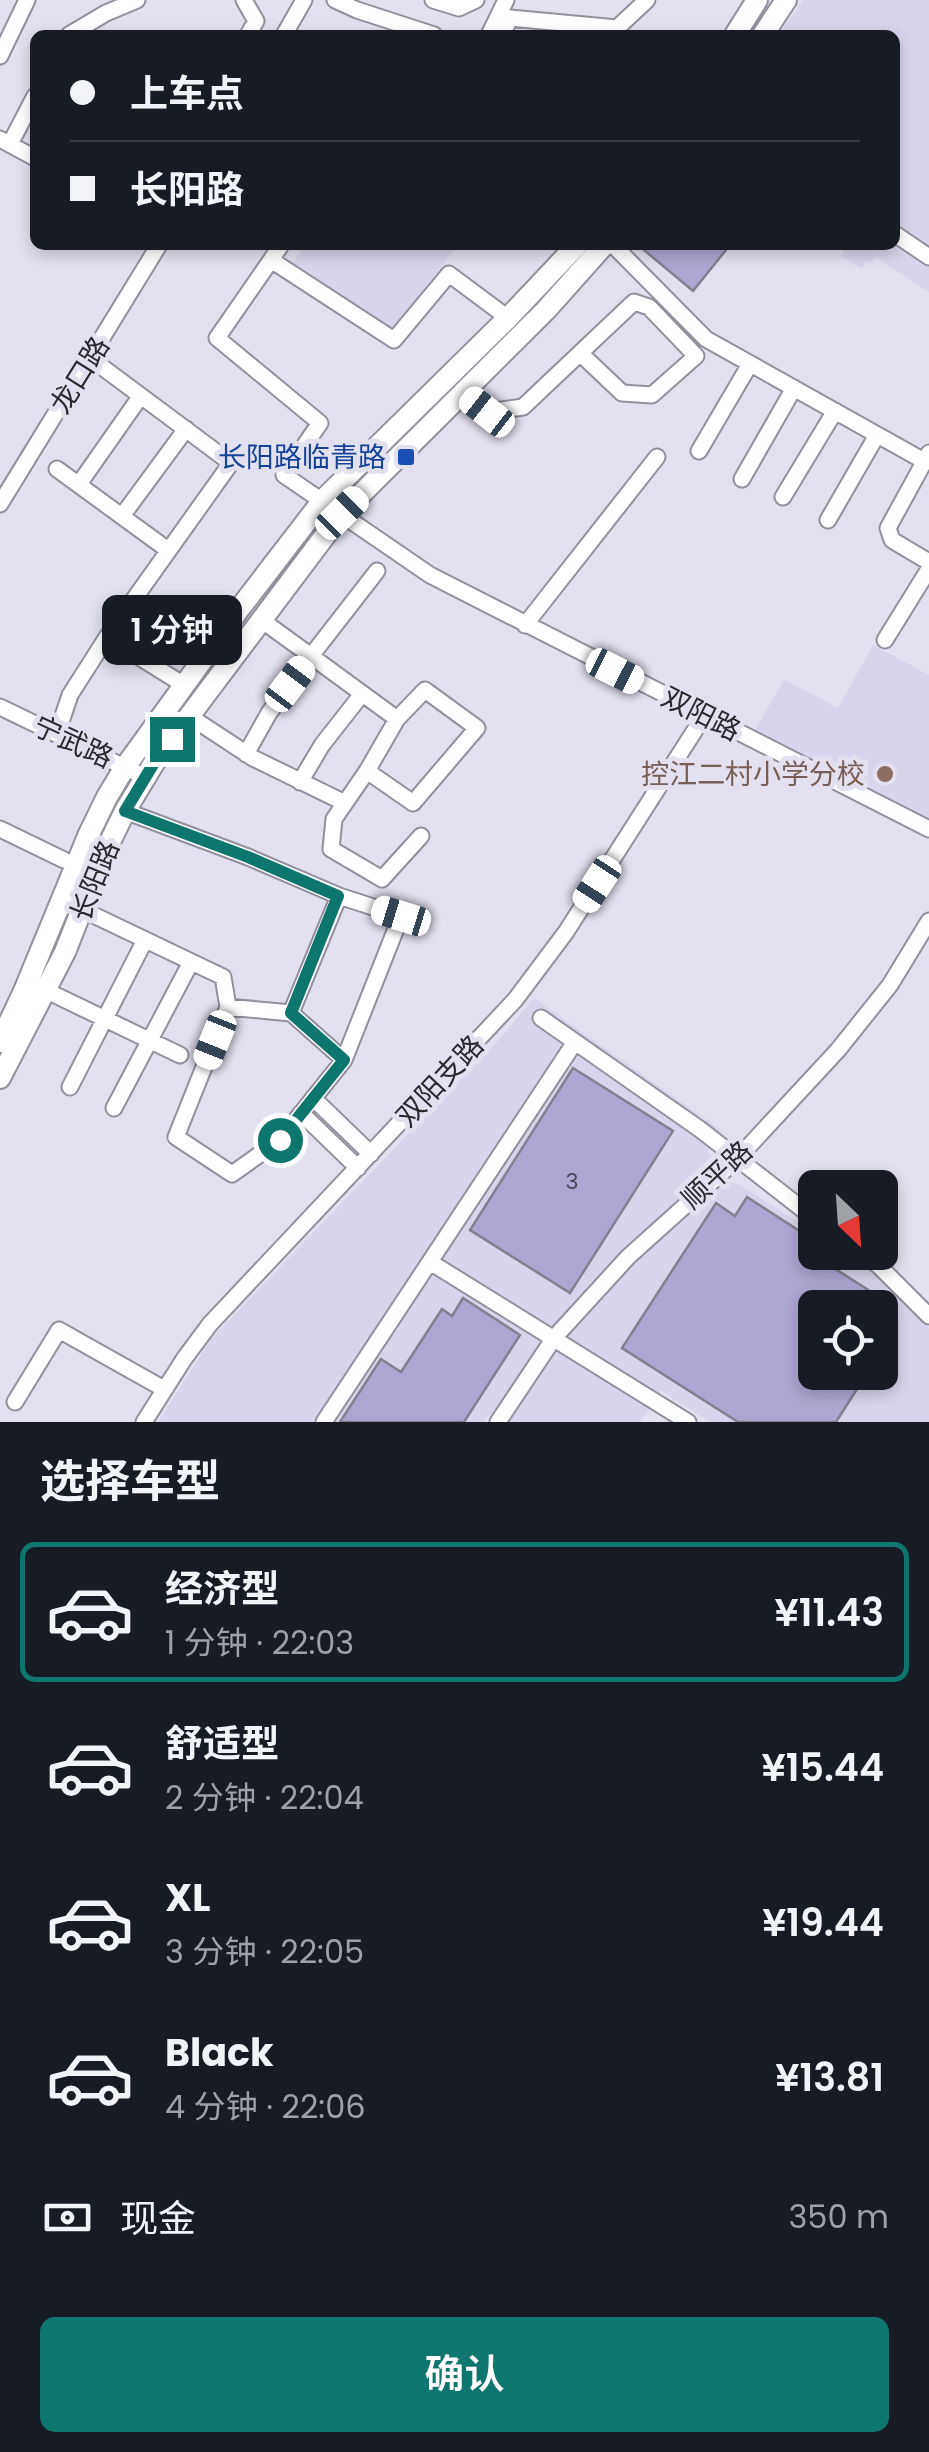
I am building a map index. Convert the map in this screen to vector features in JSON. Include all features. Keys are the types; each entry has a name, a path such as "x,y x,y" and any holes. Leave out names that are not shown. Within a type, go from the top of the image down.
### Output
{"main road":[{"path":"738,30 758,0"},
{"path":"766,30 786,0"},
{"name":"长阳路","path":"0,1042 88,836 125,767 323,500 572,250"},
{"name":"长阳路","path":"0,1078 47,991 84,910 103,856 145,777 342,513 546,310 600,250"}],"street":[{"path":"0,56 27,0"},
{"path":"77,30 137,0"},
{"path":"244,0 256,21 251,30"},
{"path":"287,30 304,0"},
{"path":"336,0 418,30"},
{"path":"433,0 459,8 476,0"},
{"path":"491,30 506,0"},
{"path":"504,30 510,18 617,28 647,0"},
{"path":"30,104 5,142 30,155"},
{"path":"900,237 929,257"},
{"name":"龙口路","path":"0,504 156,250"},
{"path":"277,250 270,260 394,340 449,274 508,318"},
{"path":"618,250 706,338 877,435 927,457 888,528 892,540 929,565 885,640"},
{"name":"双阳路","path":"270,260 217,338 320,423 284,474 430,575 929,830"},
{"path":"463,393 487,412 523,407 580,353 634,302 650,307 696,356 652,395 622,392 580,353"},
{"path":"57,734 70,695 107,637 231,462 90,358"},
{"path":"700,451 750,364"},
{"path":"742,478 794,388"},
{"path":"79,484 140,397"},
{"path":"783,497 835,411"},
{"path":"122,516 186,429"},
{"path":"828,520 877,435"},
{"path":"526,625 656,457"},
{"path":"57,469 168,550"},
{"path":"246,754 269,712 377,571"},
{"path":"260,620 397,718"},
{"path":"107,637 184,686"},
{"path":"368,772 412,803 477,728 425,690 397,718 368,772 334,819 331,849 382,878 421,836"},
{"path":"300,782 322,745 362,694"},
{"name":"宁武路","path":"0,708 145,777"},
{"path":"190,716 246,754 346,803"},
{"name":"双阳支路","path":"144,1422 210,1324 534,976 704,716"},
{"path":"84,910 223,977 228,1008 176,1137 232,1174 280,1140 344,1060 401,916 338,896 125,811"},
{"path":"0,829 64,860"},
{"path":"291,1013 338,896"},
{"name":"顺平路","path":"498,1422 554,1338 628,1257 737,1159 838,1050 890,985 929,920"},
{"path":"70,1088 146,940"},
{"path":"114,1108 191,962"},
{"path":"47,991 180,1055"},
{"path":"228,1008 291,1013 344,1060"},
{"path":"541,1018 702,1130 798,1206"},
{"path":"324,1422 575,1042"},
{"path":"313,1098 372,1154"},
{"path":"301,1114 358,1168"},
{"path":"430,1262 688,1422"},
{"path":"883,1270 929,1316"},
{"path":"15,1402 59,1330 164,1390"}],"shaded area":[{"path":"803,0 929,0 929,292 876,257 871,263 866,261 862,269 841,256 845,250 900,250 900,30 782,30"},
{"path":"302,250 454,250 392,331 291,265"},
{"name":"控江二村小学分校","path":"873,645 929,675 929,818 755,730 784,680 838,708"},
{"path":"534,998 721,1130 707,1151 730,1182 798,1222 798,1270 873,1270 894,1290 798,1290 798,1390 898,1390 898,1294 929,1329 929,1422 710,1422 661,1391 640,1422 497,1422 488,1416 483,1422 158,1422 212,1338 497,1042"}],"building":[{"path":"644,250 726,250 693,291"},
{"path":"573,1068 673,1131 570,1293 470,1230"},
{"path":"747,1197 798,1230 798,1270 837,1270 868,1290 798,1290 798,1390 856,1390 836,1422 738,1422 622,1348 716,1203 735,1216"},
{"path":"463,1298 520,1335 464,1422 340,1422 381,1359 401,1372 442,1309 452,1316"}],"place":[{"name":"长阳路临青路","path":"406,457"},
{"name":"控江二村小学分校","path":"885,774"}],"route":[{"path":"172,739 125,811 338,896 291,1013 344,1060 280,1140"}]}
